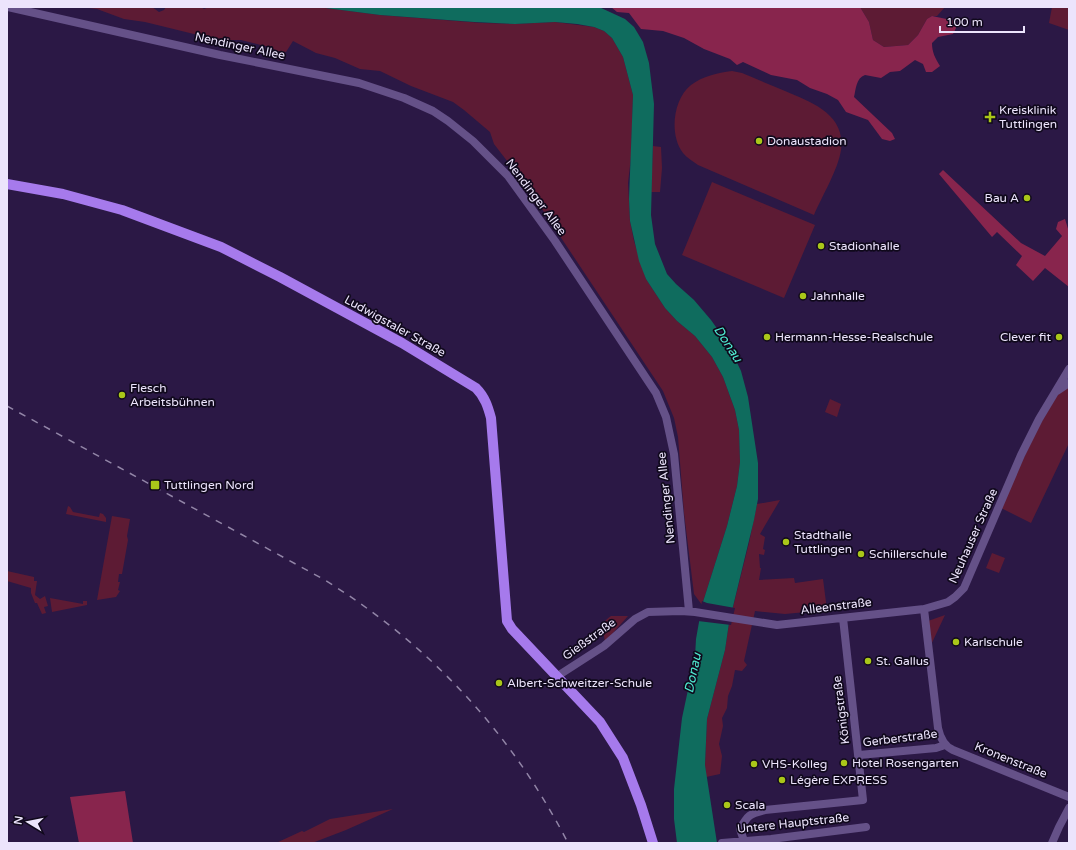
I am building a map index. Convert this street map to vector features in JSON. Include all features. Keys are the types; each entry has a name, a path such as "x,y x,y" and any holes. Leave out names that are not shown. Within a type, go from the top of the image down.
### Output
{"main road":[{"name":"Ludwigstaler Straße","path":"7,184 63,194 122,210 221,247 402,343 476,388 482,394 491,418 507,621 512,629 556,677 600,722 620,752 641,805 653,843"}],"street":[{"name":"Nendinger Allee","path":"8,7 220,55 359,83 404,98 433,111 473,141 508,176 555,241 656,393 666,417 674,454 689,611"},
{"name":"Neuhauser Straße","path":"924,609 948,602 955,598 964,588 1021,455 1055,391 1069,369"},
{"name":"Neuhauser Straße","path":"1055,391 1069,382"},
{"name":"Alleenstraße","path":"634,619 648,612 689,611 777,625 924,609"},
{"path":"924,609 938,728 945,745"},
{"name":"Königstraße","path":"744,842 740,829 747,816 754,813 765,810 863,800 843,618"},
{"name":"Gießstraße","path":"556,677 604,646 634,619"},
{"name":"Gerberstraße","path":"858,755 936,748 945,745"},
{"name":"Kronenstraße","path":"945,745 953,750 1069,797"},
{"path":"1052,843 1069,808"},
{"path":"1059,827 1069,823"},
{"name":"Untere Hauptstraße","path":"722,843 744,842 866,827"}],"shaded area":[{"path":"81,7 152,7 159,12 164,10 166,7 201,7 204,9 209,7 318,7 380,15 482,23 515,24 555,22 594,27 604,31 612,38 623,57 633,95 631,157 628,183 630,221 634,241 646,279 665,308 677,321 695,336 712,357 723,377 735,410 739,430 740,462 737,486 727,526 702,605 694,594 684,513 678,437 674,418 663,391 528,188 494,144 490,132 453,102 411,86 380,71 360,69 335,58 316,53 293,41 286,52 277,51 269,47 241,40 227,40 202,36 145,22 124,19 97,9"},
{"path":"611,7 860,7 869,22 873,40 884,47 908,45 918,35 927,19 932,16 956,21 956,28 953,34 938,37 932,43 934,55 940,66 932,72 926,72 923,64 915,60 900,71 890,72 881,78 865,75 858,81 854,97 892,133 895,139 890,141 882,139 868,120 846,112 838,100 827,94 810,88 797,80 771,75 743,62 737,65 730,59 704,49 684,38 663,31 641,29 629,13 617,12"},
{"path":"860,7 945,7 937,16 932,16 927,19 918,35 908,45 884,47 873,40 869,22"},
{"path":"1052,7 1069,7 1069,30 1049,23"},
{"name":"Donaustadion","path":"732,71 742,73 815,105 825,111 838,127 841,138 839,158 814,215 698,165 683,153 676,137 675,127 675,118 680,99 691,85 705,77"},
{"path":"653,146 661,147 662,168 660,192 651,192"},
{"path":"943,170 1021,243 1045,256 1062,236 1056,229 1058,222 1065,219 1069,232 1069,287 1045,268 1033,281 1016,265 1022,256 997,232 992,237 939,174"},
{"path":"712,182 815,225 784,298 682,255"},
{"path":"1069,384 1069,443 1031,523 1001,508 1036,431 1060,391"},
{"path":"830,399 841,404 837,417 825,412"},
{"path":"780,500 760,534 765,537 763,549 765,550 764,555 759,554 761,568 759,580 794,578 795,583 823,579 827,610 785,614 755,611 744,661 747,665 742,671 735,670 732,686 728,696 727,708 722,718 723,726 719,744 722,756 720,774 706,777 705,765 707,719 725,650 729,623 757,504"},
{"path":"68,506 73,512 99,517 100,513 103,514 106,518 106,522 66,514"},
{"path":"112,516 130,519 122,574 119,574 118,582 120,582 118,590 120,591 116,597 97,600"},
{"path":"992,553 1005,558 999,573 986,568"},
{"path":"7,571 34,577 34,581 37,581 35,595 40,599 45,596 48,606 44,607 46,613 42,614 37,603 35,603 31,593 31,588 7,581"},
{"path":"50,598 83,604 83,601 87,601 87,605 52,612"},
{"path":"945,615 930,647 928,621"},
{"path":"611,616 628,616 605,642 603,627 605,621"},
{"path":"125,791 133,843 79,843 70,797"},
{"path":"393,809 312,843 276,843 302,831 304,832 330,819"}],"water":[{"name":"Donau","path":"318,7 599,7 625,19 634,27 643,42 649,63 654,104 651,215 655,244 667,274 694,300 711,320 728,344 741,371 748,397 758,463 758,499 754,520 729,623 725,650 707,719 705,765 717,843 677,843 674,819 674,789 682,718 695,657 696,639 702,605 727,526 737,486 740,462 739,430 735,410 723,377 712,357 695,336 677,321 665,308 646,279 639,261 630,221 629,199 633,95 623,57 612,38 604,31 594,27 577,24 555,22 515,24 474,22 380,15"}],"pier":[{"path":"702,601 735,608 731,625 698,621"}],"railway":[{"path":"7,406 323,579 362,604 398,632 432,662 464,694 493,728 521,764 568,843"}],"place":[{"name":"Kreisklinik Tuttlingen","path":"990,117"},
{"name":"Donaustadion","path":"759,141"},
{"name":"Bau A","path":"1027,198"},
{"name":"Stadionhalle","path":"821,246"},
{"name":"Jahnhalle","path":"803,296"},
{"name":"Hermann-Hesse-Realschule","path":"767,337"},
{"name":"Clever fit","path":"1059,337"},
{"name":"Flesch Arbeitsbühnen","path":"122,395"},
{"name":"Tuttlingen Nord","path":"155,485"},
{"name":"Stadthalle Tuttlingen","path":"786,542"},
{"name":"Schillerschule","path":"861,554"},
{"name":"Karlschule","path":"956,642"},
{"name":"St. Gallus","path":"868,661"},
{"name":"Albert-Schweitzer-Schule","path":"499,683"},
{"name":"Hotel Rosengarten","path":"844,763"},
{"name":"VHS-Kolleg","path":"754,764"},
{"name":"Légère EXPRESS","path":"782,780"},
{"name":"Scala","path":"727,805"}]}
